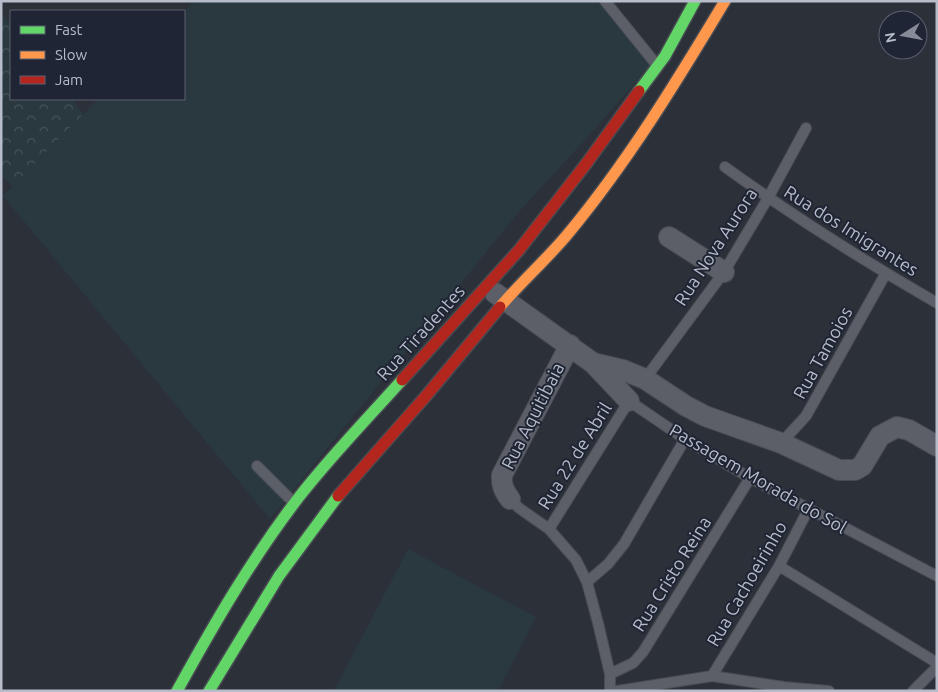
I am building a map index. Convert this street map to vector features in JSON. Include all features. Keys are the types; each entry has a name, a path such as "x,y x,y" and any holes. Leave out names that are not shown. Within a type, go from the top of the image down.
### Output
{"street":[{"name":"Rua Tiradentes","path":"183,688 210,631 294,502 519,250 586,164 665,56 695,1"},
{"path":"209,691 274,584 296,538 309,520 333,502 474,340 505,301 567,235 620,165 725,1"},
{"path":"657,65 676,80"},
{"path":"669,237 724,272"},
{"name":"Passagem Morada do Sol","path":"487,286 505,301 593,363 629,401"},
{"name":"Rua Aquitibaia","path":"510,500 501,483 502,475 570,345"},
{"name":"Passagem Morada do Sol","path":"593,363 623,370 645,379 705,416 781,443 839,470 855,470 862,466 880,436 897,427 909,430 937,446"},
{"path":"367,419 389,439"},
{"path":"294,502 309,520"},
{"path":"280,521 296,538"}],"lane":[{"path":"605,1 657,65"},
{"name":"Rua Nova Aurora","path":"645,379 724,272 768,198 806,128"},
{"name":"Rua dos Imigrantes","path":"725,167 768,198 937,303"},
{"name":"Rua Tamoios","path":"781,443 806,416 886,273"},
{"name":"Passagem Morada do Sol","path":"629,401 685,439 750,478 937,576"},
{"name":"Rua 22 de Abril","path":"549,528 629,401"},
{"path":"587,582 608,564 624,544 685,439"},
{"path":"257,466 294,502"},
{"name":"Rua Cristo Reina","path":"610,674 633,663 642,652 750,478"},
{"name":"Rua Aquitibaia","path":"510,500 549,528 576,560 587,582 610,674 610,691"},
{"name":"Rua Cachoeirinho","path":"712,676 779,566 809,508"},
{"path":"779,566 937,663"},
{"path":"913,691 937,667"},
{"path":"617,691 712,676 784,687 829,691"}],"green space":[{"path":"194,1 615,1 639,47 651,64 595,129 517,214 270,519 3,196 97,100 185,100 185,11"},
{"path":"1,13 10,23 10,100 73,100 167,237 263,407 1,176"},
{"path":"408,549 536,617 498,691 334,691"}],"traffic: fast":[{"path":"639,91 665,56 695,1"},
{"path":"177,691 234,592 282,520 324,467 402,380"},
{"path":"209,691 279,576 338,496"}],"traffic: slow":[{"path":"500,307 551,253 589,208 631,150 670,91 725,1"}],"traffic: jam":[{"path":"402,380 519,250 586,164 639,91"},
{"path":"338,496 426,396 500,307"}]}
